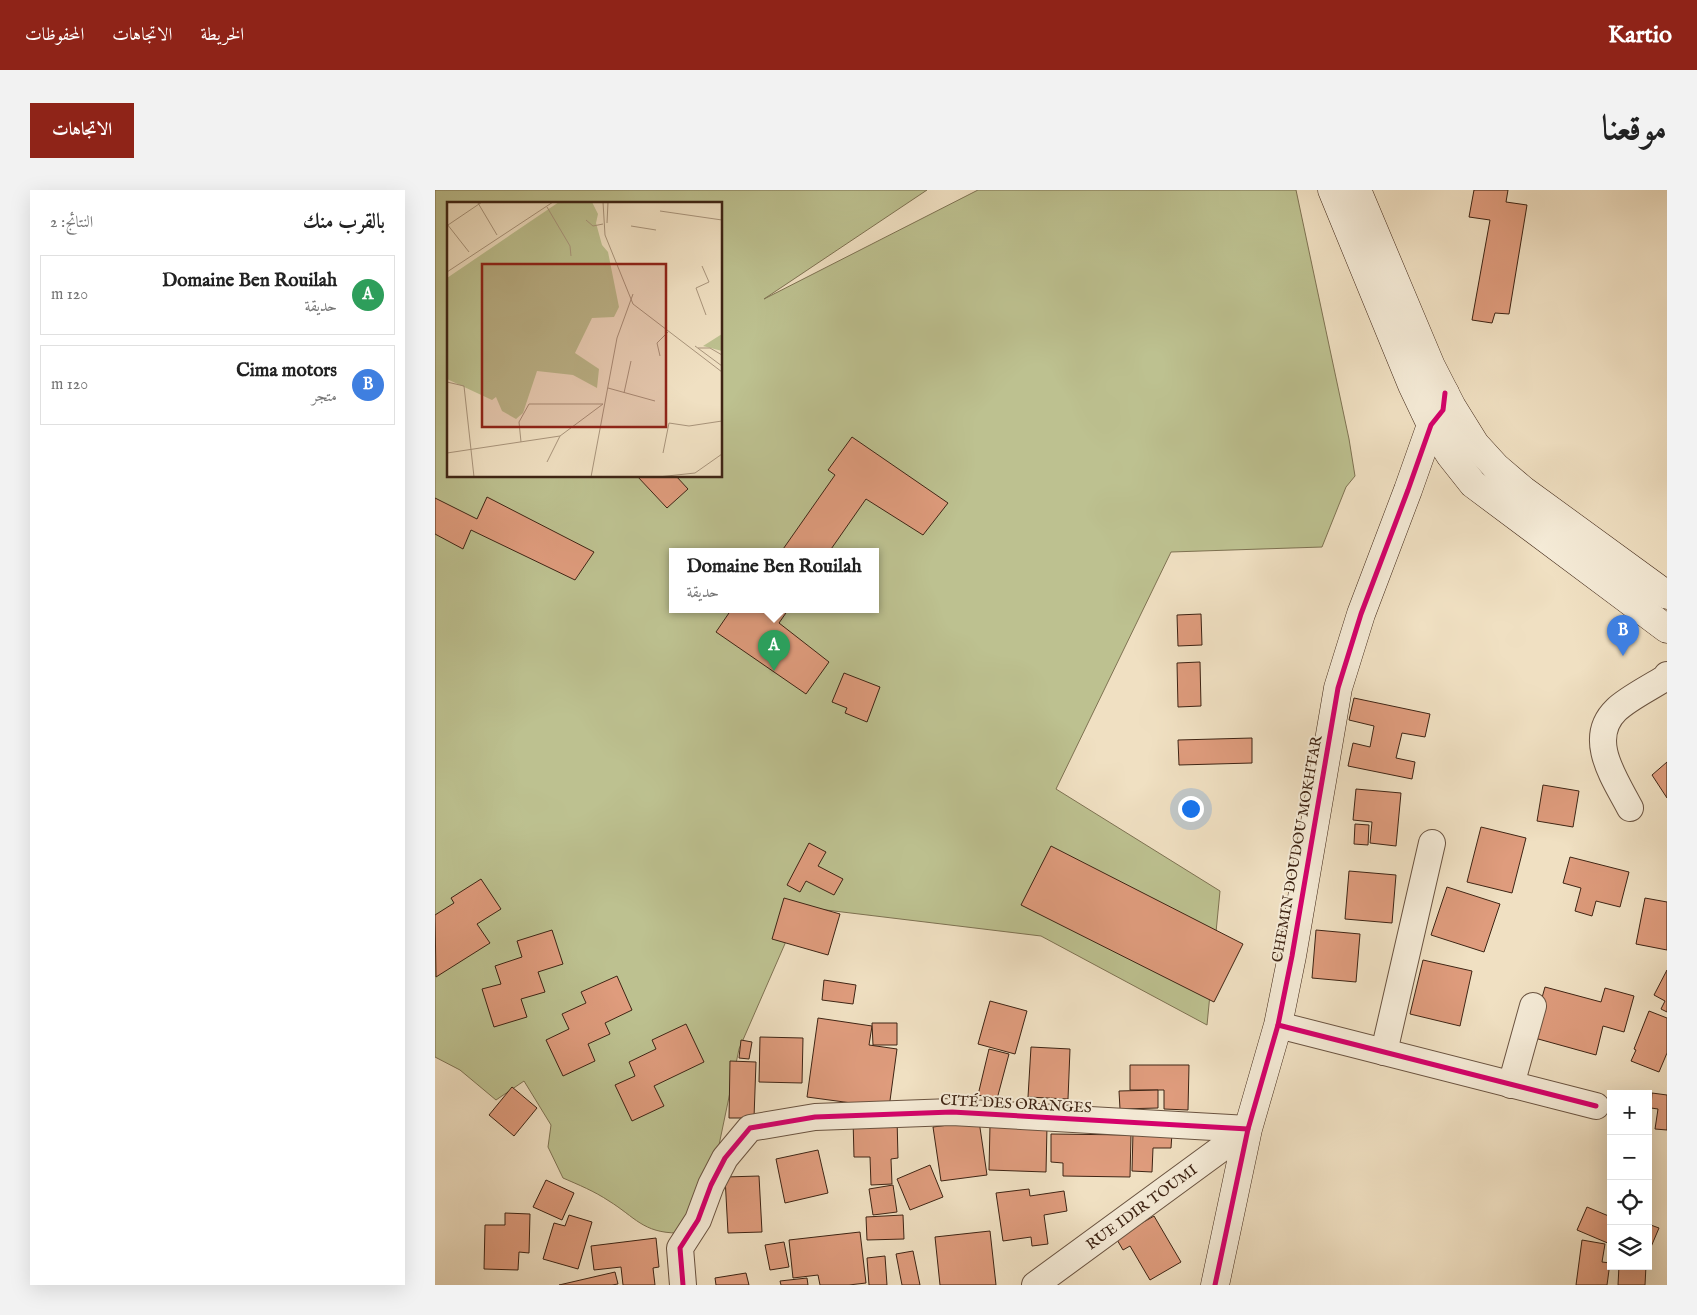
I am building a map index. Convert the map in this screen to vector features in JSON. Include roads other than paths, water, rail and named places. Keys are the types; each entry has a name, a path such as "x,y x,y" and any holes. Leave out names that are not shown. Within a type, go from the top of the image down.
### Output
{"main road":[{"path":"1332,190 1412,385 1431,426 1449,455 1473,484 1667,629"},
{"path":"1357,190 1431,366 1475,444 1523,490 1667,595"},
{"name":"CHEMIN DOUDOU MOKHTAR","path":"1215,1285 1248,1129 1278,1025 1292,956 1338,688 1361,614 1431,426 1443,410 1445,393"},
{"path":"1431,426 1466,429"}],"street":[{"path":"1630,808 1606,763 1603,739 1606,721 1617,708 1667,675"},
{"path":"1385,1052 1432,842"},
{"path":"1511,1085 1533,1006"},
{"path":"1278,1025 1595,1106"},
{"name":"CITÉ DES ORANGES","path":"683,1285 680,1248 698,1220 711,1185 725,1158 750,1128 815,1117 953,1112 1248,1129"},
{"name":"RUE IDIR TOUMI","path":"1035,1285 1248,1129"}],"place":[{"name":"Cima motors","path":"1623,656"},
{"name":"Domaine Ben Rouilah","path":"774,671"}]}
